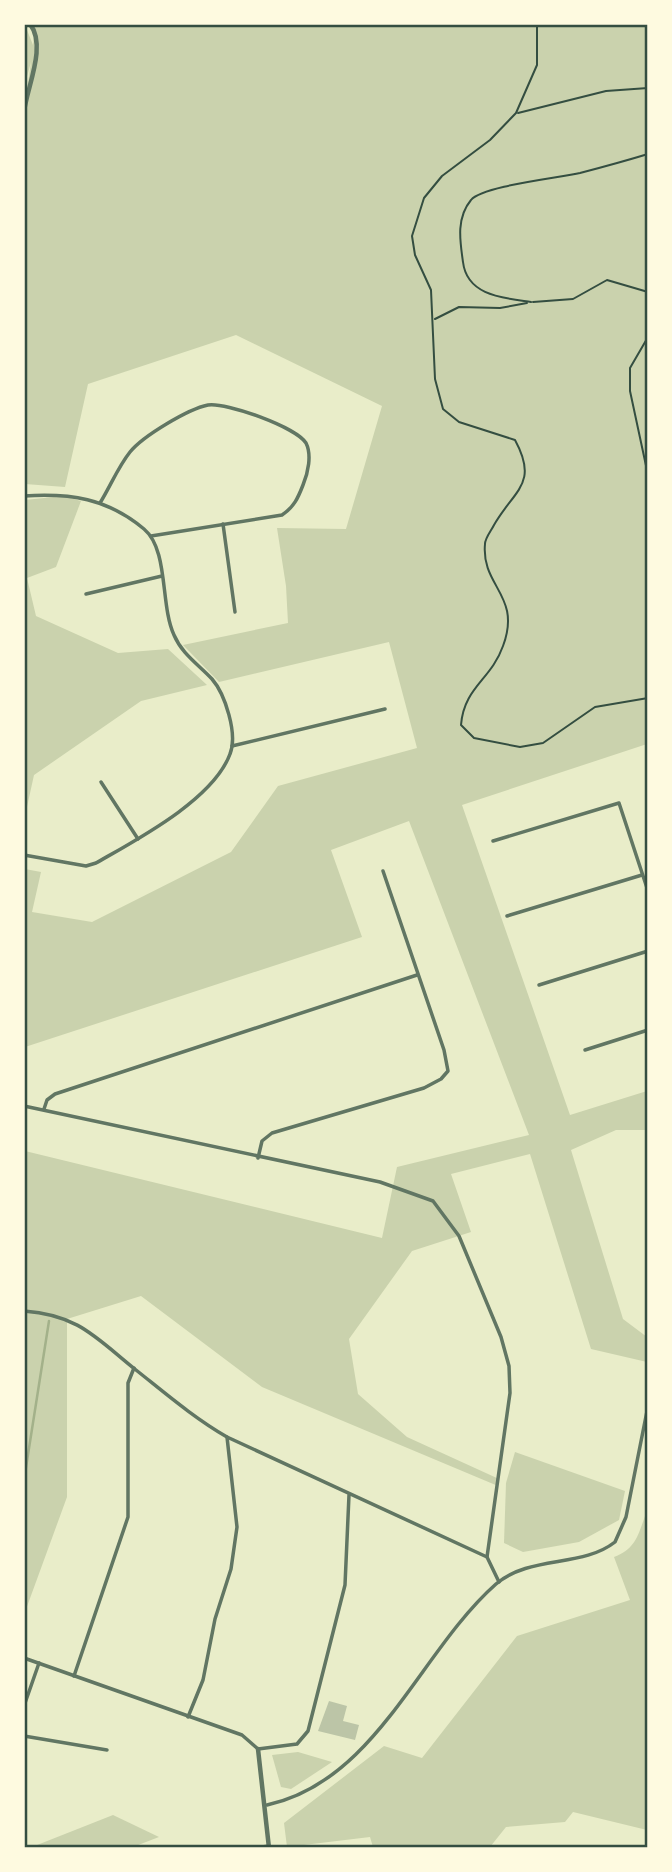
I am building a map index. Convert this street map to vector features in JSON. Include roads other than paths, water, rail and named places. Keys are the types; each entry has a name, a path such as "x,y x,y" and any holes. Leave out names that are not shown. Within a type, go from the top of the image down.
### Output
{"street":[{"path":"24,112 37,46 35,31 30,24"},
{"path":"100,503 129,453 144,439 209,405 225,406 300,436 307,445 309,460 293,508 282,515 151,536"},
{"path":"24,496 68,494 100,503 143,527 151,536 162,576 172,631 179,647 214,680 231,727 232,746 225,764 193,802 138,839 86,866 24,855"},
{"path":"223,524 235,612"},
{"path":"86,594 162,576"},
{"path":"232,746 385,709"},
{"path":"101,782 138,839"},
{"path":"494,841 619,803 648,891"},
{"path":"258,1158 262,1141 272,1133 425,1088 441,1079 447,1071 444,1051 383,871"},
{"path":"506,916 642,875"},
{"path":"539,985 648,951"},
{"path":"44,1109 47,1100 55,1094 417,975"},
{"path":"584,1050 648,1030"},
{"path":"24,1106 380,1182 433,1201 459,1236 501,1337 509,1366 510,1393 487,1557 499,1582"},
{"path":"24,1311 51,1313 93,1332 203,1423 227,1437 487,1557"},
{"path":"74,1676 128,1517 128,1383 134,1368"},
{"path":"267,1805 307,1790 365,1746 473,1606 499,1582 525,1568 588,1554 615,1542 626,1517 648,1406"},
{"path":"188,1717 203,1680 215,1619 230,1569 237,1527 227,1437"},
{"path":"258,1749 297,1744 308,1731 345,1585 349,1495"},
{"path":"24,1658 242,1735 258,1749 267,1805 269,1847 255,1847"},
{"path":"24,1706 39,1663"},
{"path":"24,1736 107,1750"}],"waterway":[{"path":"24,1480 49,1321"}]}
